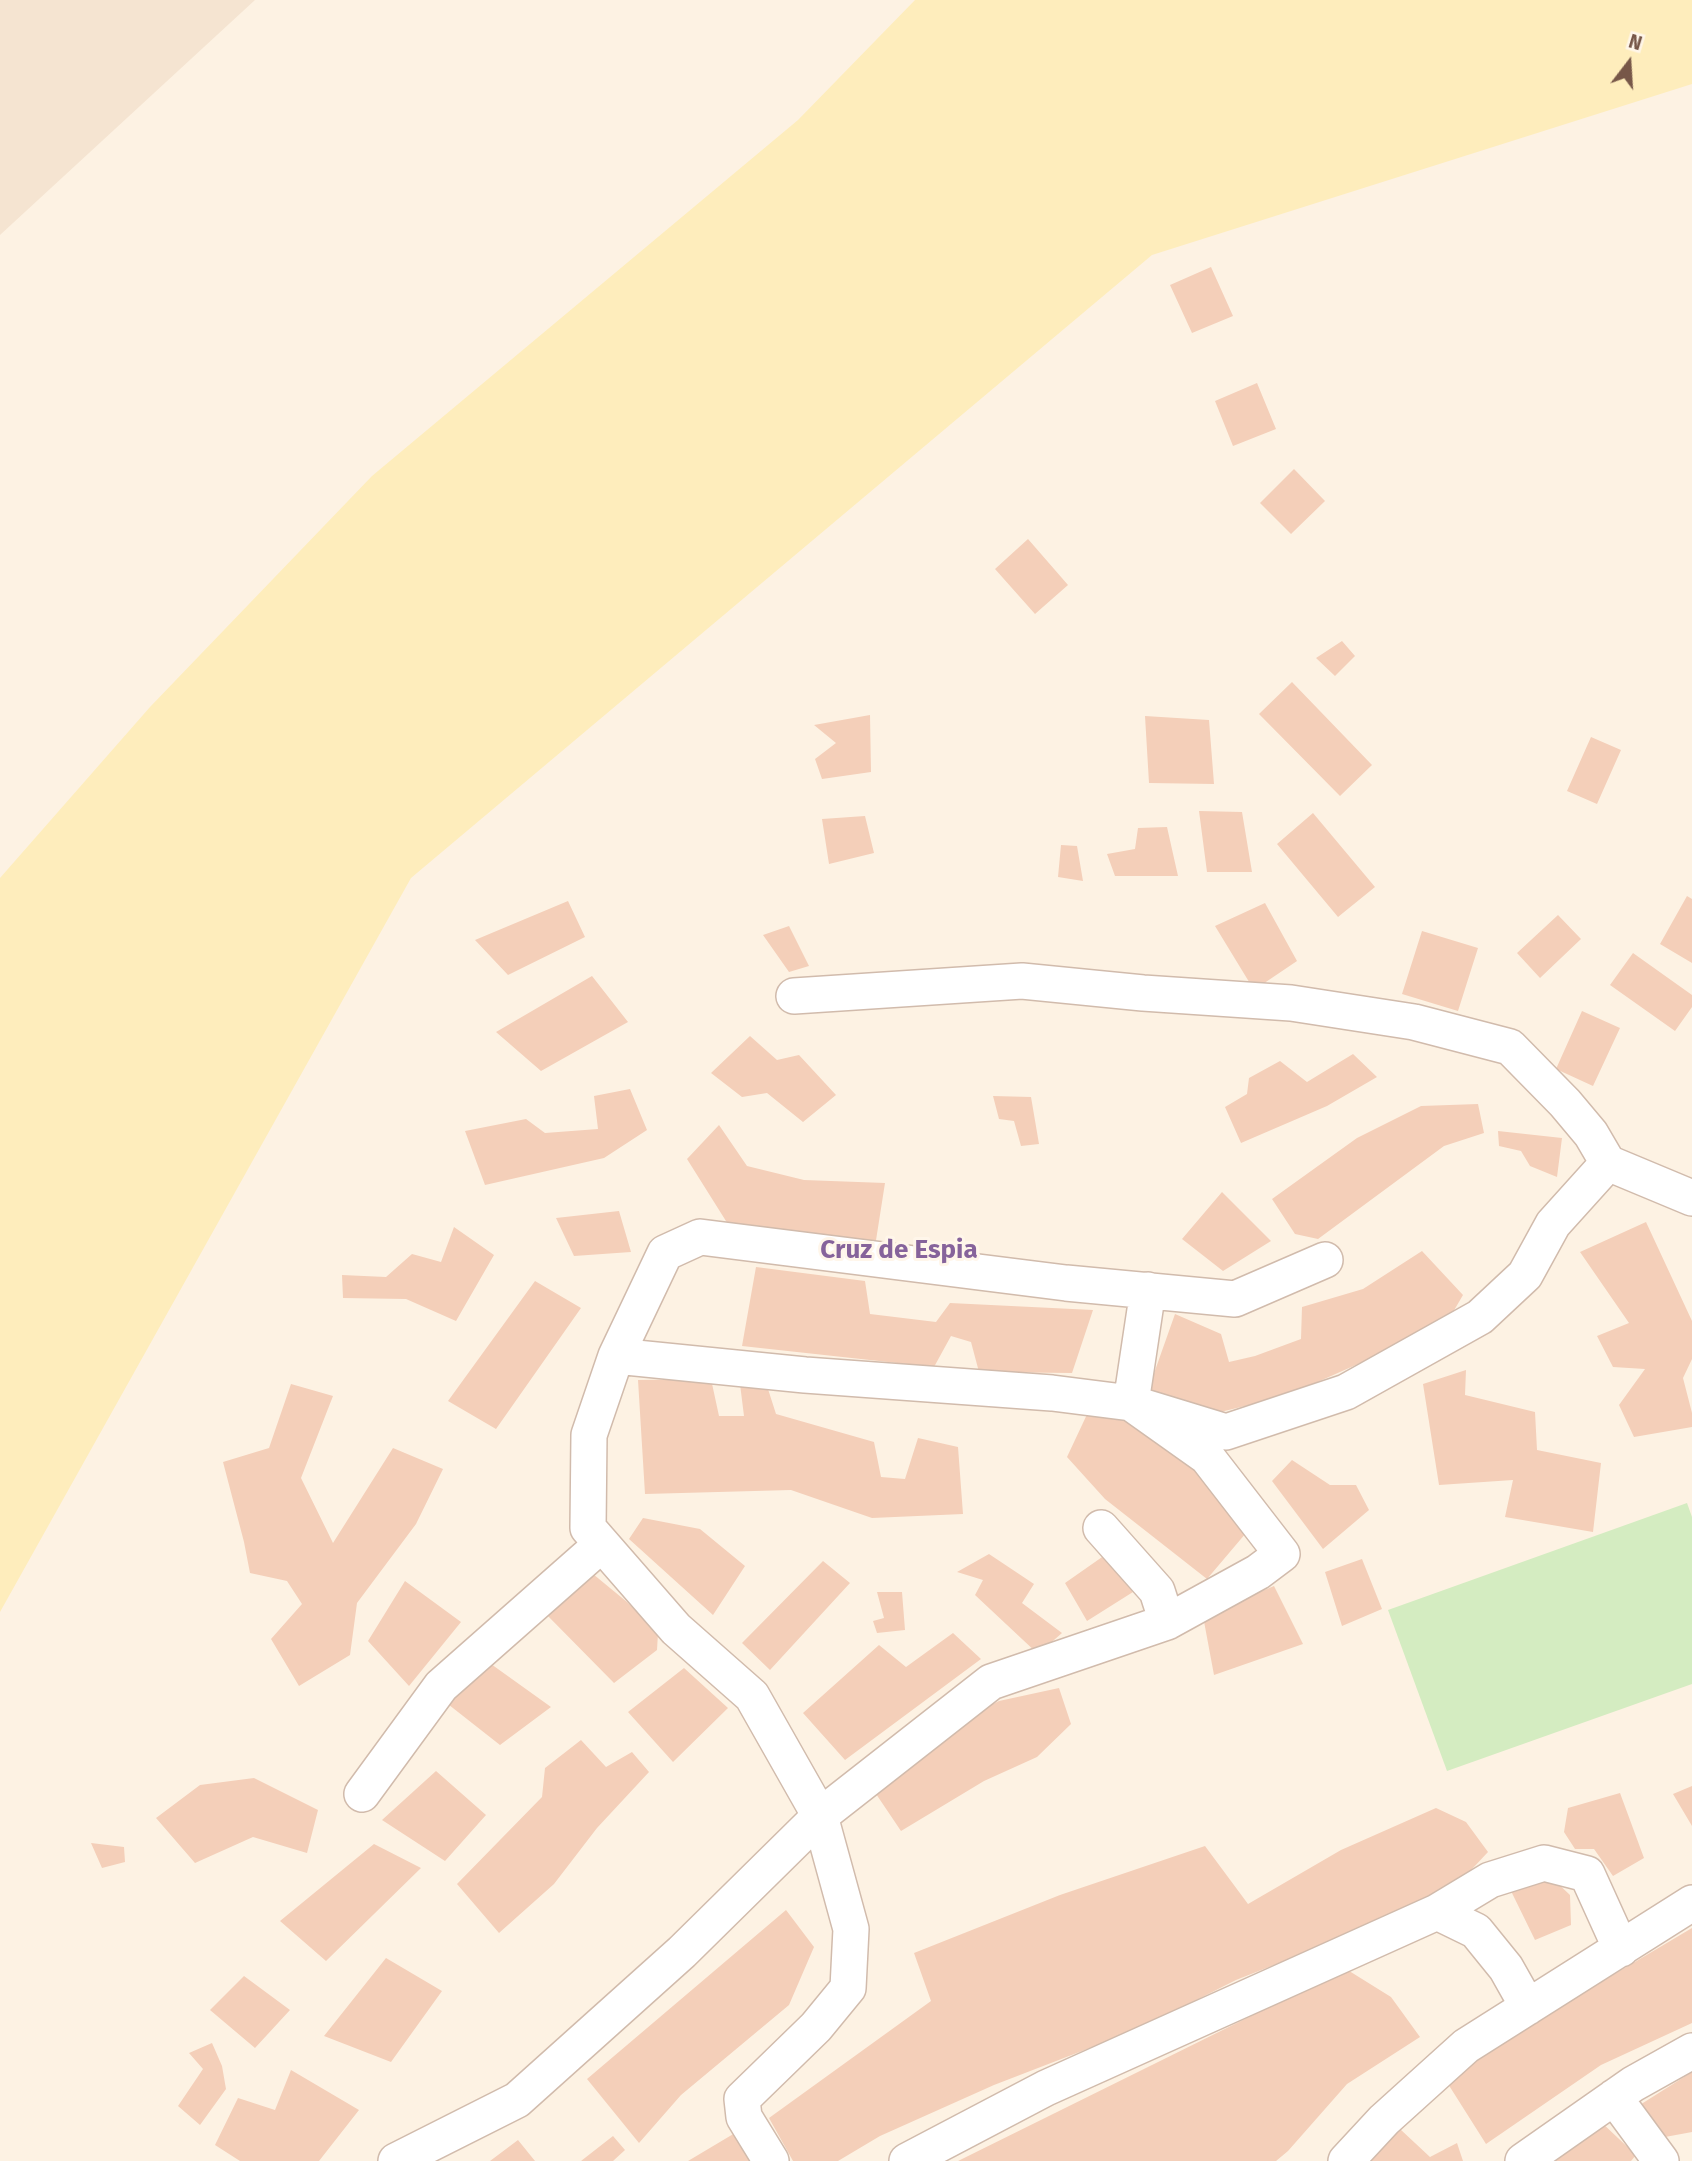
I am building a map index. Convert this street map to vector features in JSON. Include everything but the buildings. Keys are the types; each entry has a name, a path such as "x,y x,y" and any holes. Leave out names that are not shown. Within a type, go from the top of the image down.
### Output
{"street":[{"path":"794,996 1022,981 1292,1003 1414,1022 1510,1047 1565,1103 1591,1134 1608,1163 1692,1198"},
{"path":"616,1356 804,1375 1052,1393 1130,1403 1226,1432 1346,1392 1480,1317 1525,1275 1553,1224 1608,1163"},
{"path":"771,2161 744,2117 742,2099 816,2027 848,1988 851,1929 820,1816 752,1696 676,1629 588,1528 589,1435 616,1356 664,1254 700,1237 1066,1283 1235,1299 1325,1260"},
{"path":"1130,1403 1147,1290"},
{"path":"396,2161 517,2100 682,1952 820,1816 991,1682 1167,1622 1258,1572 1282,1554 1207,1457 1130,1403"},
{"path":"1101,1528 1157,1591 1167,1622"},
{"path":"362,1794 441,1686 602,1544"},
{"path":"907,2161 1046,2088 1437,1912 1490,1881 1544,1863 1587,1874 1622,1949"},
{"path":"1346,2161 1384,2120 1466,2046 1692,1903"},
{"path":"1437,1912 1476,1931 1506,1968 1528,2007"},
{"path":"1523,2161 1633,2084 1692,2051"},
{"path":"1614,2097 1661,2161"}],"shaded area":[{"path":"0,0 255,0 0,235"}],"green space":[{"path":"1687,1503 1692,1517 1692,1684 1447,1771 1388,1610"}],"sand":[{"path":"915,0 1692,0 1692,84 1152,255 411,878 0,1612 0,878 150,707 372,476 798,120"}],"district":[{"name":"Cruz de Espia","path":"899,1251"}]}
